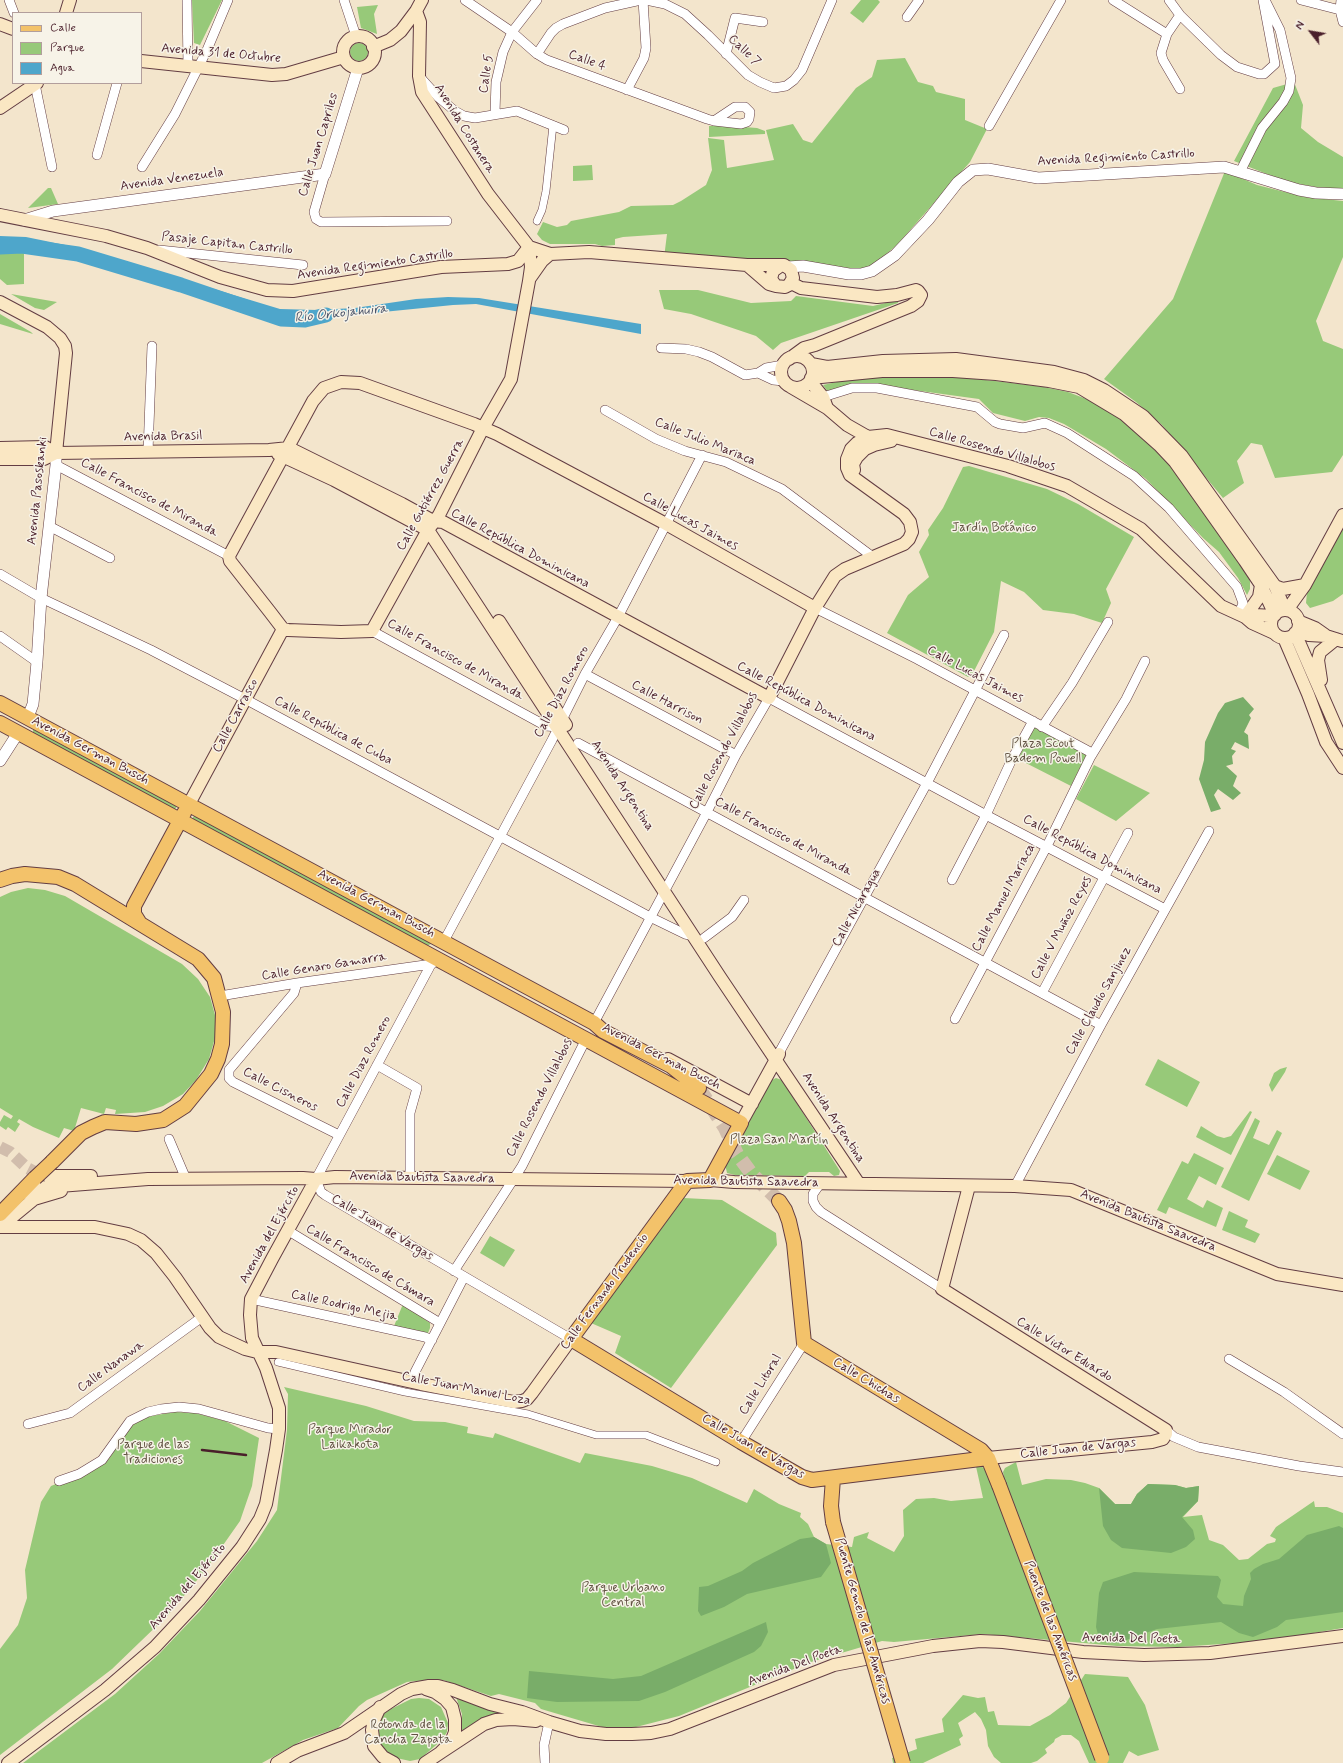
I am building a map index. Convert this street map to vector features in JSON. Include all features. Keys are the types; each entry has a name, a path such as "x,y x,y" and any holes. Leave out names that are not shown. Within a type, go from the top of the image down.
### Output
{"main road":[{"path":"374,47 390,40 401,31 416,11 422,0"},
{"name":"Avenida Costanera","path":"416,11 420,22 419,76 422,92 488,194 529,247"},
{"path":"0,24 12,29"},
{"path":"356,36 367,38 374,47 373,59 364,67 358,68 347,63 344,58 343,52 346,42 356,36"},
{"name":"Avenida 31 de Octubre","path":"142,61 272,75 286,74 344,58"},
{"path":"0,108 35,84"},
{"name":"Avenida Regimiento Castrillo","path":"3,217 106,236 147,248 220,277 268,290 293,291 441,267 508,264"},
{"path":"508,264 518,261 529,247"},
{"path":"529,247 531,267 529,282"},
{"name":"Avenida Regimiento Castrillo","path":"529,247 550,254 589,252 747,265 784,266"},
{"path":"529,282 534,271 550,254"},
{"path":"508,264 521,266 526,271 529,282"},
{"path":"747,265 770,284 776,286 785,287 791,283 793,274 784,266 773,271 771,275 773,283 776,286"},
{"name":"Calle Gutiérrez Guerra","path":"372,631 431,525 439,515 483,428 511,379 529,282"},
{"path":"791,283 801,288 878,297 897,295 916,290 920,293 920,298 911,306 804,348 786,362 781,371 787,384 825,403"},
{"name":"Avenida Pasoskanki","path":"0,302 47,327 60,338 65,346 66,353 56,459"},
{"path":"815,344 810,351 809,363 813,372 811,380 825,403 846,425 868,437 851,449 846,425"},
{"path":"786,362 799,356 809,363 827,366 883,361 956,359 1054,372 1084,380 1122,400 1143,416 1166,438 1207,489 1275,586 1280,613"},
{"path":"787,384 803,387 811,380 882,371 953,371 1011,376 1079,387 1124,414 1159,445 1174,462 1280,613"},
{"name":"Calle Lucas Jaimes","path":"287,452 313,401 324,388 340,382 360,383 483,428 666,524 815,608"},
{"name":"Calle Rosendo Villalobos","path":"868,437 886,435 1008,466 1067,486 1141,529 1221,606 1242,615 1252,623 1291,629"},
{"name":"Calle Rosendo Villalobos","path":"860,482 854,471 856,457 865,449 874,444 902,439"},
{"name":"Avenida Brasil","path":"0,448 15,453 44,459 148,452 270,450 287,452"},
{"name":"Calle Rosendo Villalobos","path":"768,698 815,608 835,576 845,569 904,544 912,532 910,522 904,514 850,475 847,468 847,459 851,449"},
{"path":"283,628 230,561 229,556 287,452 431,525"},
{"name":"Avenida Brasil","path":"0,460 15,453"},
{"path":"1335,638 1309,635 1291,629 1271,626 1280,613 1305,585 1343,515"},
{"name":"Calle República Dominicana","path":"431,525 443,522 768,698"},
{"name":"Avenida Argentina","path":"431,525 859,1184"},
{"path":"1275,586 1283,589 1305,585"},
{"path":"1305,585 1303,599 1291,629 1322,693 1343,743"},
{"path":"1242,615 1259,597 1261,586"},
{"path":"1242,615 1280,613 1294,614 1291,629 1308,694 1326,742 1343,768"},
{"name":"Calle Francisco de Miranda","path":"283,628 294,631 372,631"},
{"name":"Calle Carrasco","path":"189,804 283,628"},
{"path":"1322,693 1318,657 1320,652 1335,638"},
{"name":"Avenida German Busch","path":"0,703 594,1023 605,1026 752,1104"},
{"path":"18,733 28,717"},
{"name":"Avenida German Busch","path":"0,723 181,820 433,961 586,1039 742,1123"},
{"path":"139,922 134,914 134,906 189,804"},
{"path":"0,880 25,874 58,877 75,884 198,959 214,978 220,996 224,1028 218,1059 211,1074 185,1106 163,1120 136,1124 105,1122 81,1133 52,1162 42,1177 17,1195 0,1214"},
{"path":"117,909 126,909 134,906"},
{"path":"433,961 444,941"},
{"path":"586,1039 594,1023 603,1031 671,1066 699,1088"},
{"name":"Calle Nicaragua","path":"710,1180 752,1104 779,1060"},
{"name":"Avenida Bautista Saavedra","path":"42,1177 119,1176 132,1179"},
{"name":"Avenida Bautista Saavedra","path":"17,1195 34,1188 132,1179 316,1179 335,1177 710,1180 820,1184 1015,1186 1071,1190 1277,1274 1343,1285"},
{"path":"0,1227 30,1202 53,1193 72,1189 136,1186 148,1179"},
{"name":"Avenida del Ejército","path":"8,1763 105,1690 132,1668 159,1642 199,1600 242,1547 260,1519 266,1504 279,1429 279,1408 266,1368 257,1352 252,1338 250,1315 251,1299 316,1179"},
{"name":"Calle Fernando Prudencio","path":"522,1401 527,1399 532,1393 687,1181"},
{"path":"942,1289 969,1186"},
{"path":"779,1201 785,1210 789,1221 794,1243 804,1343"},
{"path":"0,1227 96,1227 128,1234 140,1240 156,1253 175,1277 202,1317 219,1336 245,1349 277,1357"},
{"name":"Calle Victor Eduardo","path":"942,1289 1166,1430"},
{"name":"Calle Juan de Vargas","path":"571,1339 741,1442 802,1477 812,1480 988,1458 1160,1441 1165,1437 1166,1430"},
{"name":"Calle Chichas","path":"804,1343 981,1450 988,1458 999,1485"},
{"path":"266,1368 268,1358 277,1357"},
{"name":"Calle Juan Manuel Loza","path":"277,1357 514,1402 522,1401"},
{"name":"Puente Gemelo de las Américas","path":"833,1478 831,1506 833,1522 903,1763"},
{"name":"Puente de las Américas","path":"999,1485 1103,1761"},
{"name":"Avenida Del Poeta","path":"381,1706 412,1689 438,1686 549,1722 593,1733 651,1733 686,1723 834,1665 961,1642 1003,1642 1083,1652 1144,1655 1210,1653 1343,1636"},
{"path":"422,1687 435,1692 445,1699 452,1707 455,1719 455,1732 451,1742 440,1753"},
{"path":"277,1763 297,1751 344,1733 381,1706"},
{"path":"381,1706 374,1720 372,1730 374,1746 383,1757 394,1763"},
{"name":"Avenida Del Poeta","path":"425,1763 484,1724 496,1720 513,1719 549,1722"}],"street":[{"path":"9,0 14,12"},
{"path":"187,0 193,66"},
{"path":"142,167 175,114 193,66 228,0"},
{"path":"344,0 356,36"},
{"name":"Calle 4","path":"465,0 512,32 537,54 547,60 714,121"},
{"name":"Calle 5","path":"495,113 498,69 503,52 512,32 536,0"},
{"path":"537,54 556,28 563,24 605,8 643,0 646,48 644,58 627,90"},
{"name":"Calle 7","path":"643,0 671,7 685,14 708,34 748,75 774,88 786,86 794,80 802,70 832,0"},
{"path":"907,17 919,0"},
{"path":"989,126 1062,0"},
{"path":"1113,0 1167,34"},
{"path":"1169,0 1180,15 1221,55 1237,67 1259,74 1264,74 1271,70 1275,64 1264,0"},
{"path":"1240,172 1262,128 1283,102 1289,91 1291,78 1280,30 1264,0"},
{"path":"1302,0 1340,10"},
{"path":"1341,0 1340,10 1343,22"},
{"path":"1180,15 1167,34 1161,53 1163,60 1180,89"},
{"path":"726,54 735,18 763,22"},
{"name":"Calle Juan Capriles","path":"358,68 324,174 314,212 316,220 321,222 447,221"},
{"path":"419,76 438,97 454,111 464,116 475,118 495,113 517,111 564,130"},
{"path":"36,84 52,167"},
{"path":"97,155 117,84"},
{"path":"537,221 542,210 546,191 553,125"},
{"name":"Avenida Regimiento Castrillo","path":"784,266 803,266 849,274 861,274 872,271 895,255 928,220 958,182 973,170 988,170 1038,178 1224,167 1298,190 1316,193 1343,194"},
{"name":"Avenida Venezuela","path":"24,220 53,211 324,174"},
{"name":"Pasaje Capitan Castrillo","path":"147,248 303,265"},
{"path":"148,452 152,346"},
{"path":"661,348 686,349 699,352 712,357 745,375 758,373 766,368 786,362"},
{"path":"758,373 773,380 787,384"},
{"path":"825,403 852,388 877,388 977,407 995,422 1000,424 1023,428 1045,423 1067,433 1134,476 1169,508 1237,587 1243,603 1242,615"},
{"name":"Calle Julio Mariaca","path":"605,410 656,439 685,451 726,462 782,489 873,557"},
{"name":"Calle Diaz Romero","path":"444,941 585,674 618,617 702,455"},
{"name":"Avenida Pasoskanki","path":"28,717 33,704 37,662 40,598 56,459"},
{"name":"Calle Francisco de Miranda","path":"56,459 229,556"},
{"path":"49,526 110,558"},
{"name":"Calle República de Cuba","path":"0,574 40,598 151,650 245,699 650,917 685,934 699,937"},
{"name":"Calle Lucas Jaimes","path":"815,608 917,659 974,691 1092,753"},
{"path":"1042,727 1072,683 1108,622"},
{"name":"Calle Francisco de Miranda","path":"372,631 546,726 560,723"},
{"path":"0,636 37,662"},
{"name":"Calle Nicaragua","path":"779,1060 864,896 927,783 1004,636"},
{"name":"Calle Manuel Mariaca","path":"955,1020 1046,846 1092,753 1126,699 1145,661"},
{"name":"Calle Harrison","path":"585,674 736,755"},
{"name":"Calle Rosendo Villalobos","path":"594,1023 736,755 768,698"},
{"name":"Calle República Dominicana","path":"768,698 1165,909"},
{"path":"952,880 1032,721"},
{"path":"0,761 18,733"},
{"name":"Calle Francisco de Miranda","path":"575,745 707,812 1101,1024"},
{"name":"Calle Claudio Sanjinez","path":"1015,1186 1101,1024 1209,831"},
{"name":"Calle V Muñoz Reyes","path":"1042,993 1128,833"},
{"path":"699,937 732,917 744,900"},
{"name":"Calle Diaz Romero","path":"316,1179 433,961"},
{"name":"Calle Genaro Gamarra","path":"220,996 433,961"},
{"name":"Calle Cisneros","path":"296,983 294,993 229,1070 229,1078 233,1082 339,1135"},
{"name":"Calle Rosendo Villalobos","path":"454,1271 514,1179 586,1039"},
{"path":"377,1065 417,1088 410,1113 410,1178"},
{"path":"169,1139 186,1179"},
{"name":"Calle Juan de Vargas","path":"316,1179 321,1192 325,1195 571,1339"},
{"name":"Calle Victor Eduardo","path":"820,1184 813,1194 813,1201 821,1212 942,1289"},
{"name":"Calle Francisco de Cámara","path":"288,1230 440,1324"},
{"path":"412,1382 415,1372 464,1277"},
{"name":"Calle Rodrigo Mejia","path":"251,1299 425,1337 432,1340"},
{"name":"Calle Nanawa","path":"28,1424 70,1413 202,1317"},
{"name":"Calle Litoral","path":"741,1442 804,1343"},
{"name":"Calle Juan Manuel Loza","path":"277,1357 405,1392 528,1414 596,1436 646,1435 716,1462"},
{"path":"1229,1359 1284,1392 1343,1434"},
{"path":"59,1481 79,1474 102,1460 130,1421 148,1412 179,1406 199,1409 268,1428 279,1429"},
{"name":"Calle Victor Eduardo","path":"1166,1430 1174,1436 1198,1447 1299,1466 1343,1472"},
{"path":"545,1763 544,1745 549,1722"}],"green space":[{"path":"192,0 222,0 200,45 194,43"},
{"path":"861,0 878,0 880,2 863,23 850,13"},
{"path":"378,5 374,14 377,34 361,28 357,7"},
{"path":"355,43 363,43 368,48 366,59 363,61 355,61 350,56 350,48"},
{"path":"905,58 918,82 933,86 936,92 965,99 965,120 987,129 970,162 897,245 873,265 862,269 774,262 664,258 667,234 623,237 615,239 615,245 602,246 595,244 550,244 542,240 537,234 543,222 557,227 567,225 571,221 619,212 631,206 673,205 681,201 706,185 712,170 708,138 724,140 727,168 774,160 766,130 793,124 803,140 812,143 856,88 872,77 877,60"},
{"path":"1294,82 1303,105 1301,128 1318,142 1343,157 1343,188 1322,188 1287,182 1234,161 1273,88"},
{"path":"709,126 757,128 765,131 765,134 709,137"},
{"path":"592,165 593,180 573,181 573,166"},
{"path":"1225,171 1257,185 1305,197 1343,201 1343,257 1316,321 1323,341 1343,349 1343,455 1332,472 1275,478 1262,445 1251,443 1237,461 1244,483 1223,498 1162,425 1136,402 1104,379 1173,299"},
{"path":"48,188 51,188 58,204 28,208"},
{"path":"0,249 24,249 24,284 7,285 0,279"},
{"path":"659,290 698,290 751,303 791,301 796,296 873,306 898,300 898,303 781,343 773,350 756,336 691,314 664,309"},
{"path":"11,294 57,302 44,310 35,308"},
{"path":"0,314 31,332 33,334 0,324"},
{"path":"936,375 1044,387 1068,392 1102,405 1127,422 1158,451 1183,481 1247,574 1250,581 1250,589 1247,595 1238,578 1219,552 1203,538 1146,479 1106,449 1064,424 1049,418 1039,417 1025,421 993,413 979,399 862,383 828,392 823,385 846,380 872,377"},
{"name":"Jardín Botánico","path":"969,466 1047,489 1078,504 1134,537 1106,589 1111,603 1102,623 1074,614 1043,610 1024,592 1001,581 994,632 972,675 968,677 887,633 908,595 929,577 919,552 929,535 928,530 943,508 963,467"},
{"path":"1343,522 1343,594 1333,601 1310,608 1306,603 1307,593"},
{"path":"1243,697 1254,709 1249,715 1251,718 1244,732 1248,735 1249,749 1235,742 1231,749 1236,751 1232,756 1233,764 1226,766 1237,776 1233,786 1241,793 1233,800 1218,789 1214,795 1221,809 1211,812 1199,779 1204,760 1205,742 1218,713 1225,703"},
{"name":"Plaza Scout Badem Powell","path":"1034,727 1087,754 1071,786 1018,759"},
{"path":"35,728 177,805 176,808 174,810 33,734 33,730"},
{"path":"1094,765 1150,793 1116,821 1076,799"},
{"path":"196,815 431,942 431,944 426,946 193,820 193,817"},
{"path":"28,888 45,890 65,896 182,964 198,979 210,997 215,1015 215,1038 209,1059 196,1080 183,1094 163,1106 145,1112 115,1114 116,1110 106,1108 104,1114 81,1108 74,1131 64,1128 59,1138 33,1127 19,1119 17,1122 20,1124 15,1132 8,1127 6,1130 0,1126 0,1122 4,1115 11,1119 13,1116 0,1108 0,897 11,892"},
{"path":"1158,1059 1200,1082 1187,1107 1145,1085"},
{"path":"1287,1067 1272,1092 1269,1085 1274,1073"},
{"name":"Plaza San Martín","path":"776,1078 782,1080 840,1171 839,1175 834,1176 829,1172 809,1172 805,1176 735,1175 727,1173 725,1164 770,1081"},
{"path":"1250,1111 1252,1112 1231,1155 1196,1137 1201,1126 1217,1136 1224,1138 1231,1136"},
{"path":"1255,1118 1260,1121 1253,1138 1269,1145 1277,1130 1282,1133 1249,1201 1221,1187"},
{"path":"1194,1153 1224,1168 1216,1185 1199,1176 1187,1199 1203,1208 1207,1200 1223,1208 1216,1227 1169,1207 1166,1214 1157,1210 1182,1161 1188,1164"},
{"path":"1277,1155 1310,1171 1300,1190 1267,1174"},
{"path":"684,1198 722,1200 776,1233 777,1245 671,1388 615,1353 621,1336 591,1323"},
{"path":"1229,1211 1248,1220 1245,1227 1260,1234 1255,1243 1222,1230"},
{"path":"490,1236 515,1250 504,1267 480,1253"},
{"path":"403,1304 430,1323 428,1333 422,1333 394,1326"},
{"name":"Parque Urbano Central","path":"284,1387 366,1406 414,1421 445,1422 468,1427 467,1433 493,1438 495,1433 580,1463 585,1453 652,1466 692,1478 747,1503 754,1489 779,1504 801,1513 800,1517 808,1524 814,1537 826,1544 852,1547 854,1537 869,1532 867,1538 894,1552 904,1536 903,1510 916,1499 934,1498 951,1501 983,1498 975,1462 1005,1483 1003,1472 1005,1468 1016,1462 1022,1485 1046,1479 1071,1480 1099,1488 1115,1504 1131,1504 1137,1494 1148,1484 1175,1485 1186,1488 1199,1486 1198,1501 1183,1517 1202,1515 1209,1540 1223,1545 1239,1560 1248,1559 1267,1544 1275,1542 1276,1539 1270,1536 1276,1527 1314,1501 1315,1507 1327,1507 1343,1513 1343,1628 1266,1641 1178,1647 1117,1646 983,1634 894,1642 882,1641 811,1662 679,1716 636,1727 602,1727 541,1709 535,1703 499,1694 491,1696 443,1680 415,1681 407,1682 367,1700 359,1706 338,1728 303,1740 262,1763 23,1763 115,1694 159,1654 200,1611 257,1541 277,1510 287,1430 288,1394"},
{"name":"Parque de las Tradiciones","path":"175,1412 195,1413 225,1421 259,1438 252,1486 240,1521 207,1568 168,1615 112,1669 0,1755 0,1649 18,1625 27,1598 25,1570 41,1502 51,1486 71,1478 82,1477 108,1460 135,1422 151,1416"},
{"path":"1148,1484 1175,1485 1186,1488 1199,1486 1198,1501 1182,1517 1193,1530 1195,1539 1186,1547 1171,1553 1122,1548 1111,1540 1103,1526 1099,1488 1115,1504 1131,1504 1137,1494"},
{"path":"1339,1526 1343,1528 1343,1612 1286,1620 1277,1627 1253,1637 1239,1633 1221,1622 1157,1629 1118,1643 1108,1643 1099,1638 1096,1627 1099,1593 1103,1582 1134,1572 1218,1576 1221,1580 1217,1597 1223,1604 1243,1606 1244,1596 1251,1579 1250,1573 1254,1569 1263,1564 1279,1559 1307,1535"},
{"path":"814,1537 826,1544 831,1563 821,1577 747,1594 724,1607 701,1616 698,1611 699,1587 708,1586 742,1571 753,1563 800,1539"},
{"path":"766,1622 768,1632 761,1646 754,1652 665,1692 639,1701 557,1702 527,1698 529,1671 613,1679 641,1676"},
{"path":"1085,1674 1128,1677 1145,1705 1159,1750 1138,1756 1129,1751 1123,1763 1089,1763 1079,1741 1071,1735 1062,1735 1055,1739 1054,1742 1045,1749 1047,1753 1037,1761 1031,1763 1001,1763 994,1757 988,1746 986,1730 981,1719 975,1712 958,1723 963,1736 959,1739 961,1745 923,1763 893,1763 892,1758 917,1749 915,1739 944,1732 942,1719 963,1695 978,1698 985,1697 988,1712 994,1711 998,1725 1030,1726 1050,1715 1066,1703"},
{"path":"456,1697 503,1713 462,1733 462,1714"},
{"name":"Rotonda de la Cancha Zapata","path":"411,1699 429,1699 441,1707 448,1723 447,1732 442,1740 420,1759 410,1761 392,1757 383,1750 379,1742 377,1730 382,1715"}],"water":[{"path":"0,236 26,237 75,247 280,309 317,310 355,308 416,299 448,297 479,298 641,324 641,334 476,304 303,320 278,318 190,288 76,253 22,246 0,247"}],"waterway":[{"name":"Río Orkojahuira","path":"0,247 22,246 78,254 181,285 281,319 305,320 326,315"}],"tunnel":[{"path":"699,1088 725,1128 737,1154 751,1173 779,1201"},
{"path":"0,1147 10,1152 27,1168 47,1176"}],"railway":[{"path":"202,1450 246,1455"}],"park label":[{"name":"Parque Mirador Laikakota","path":"350,1438"}]}
